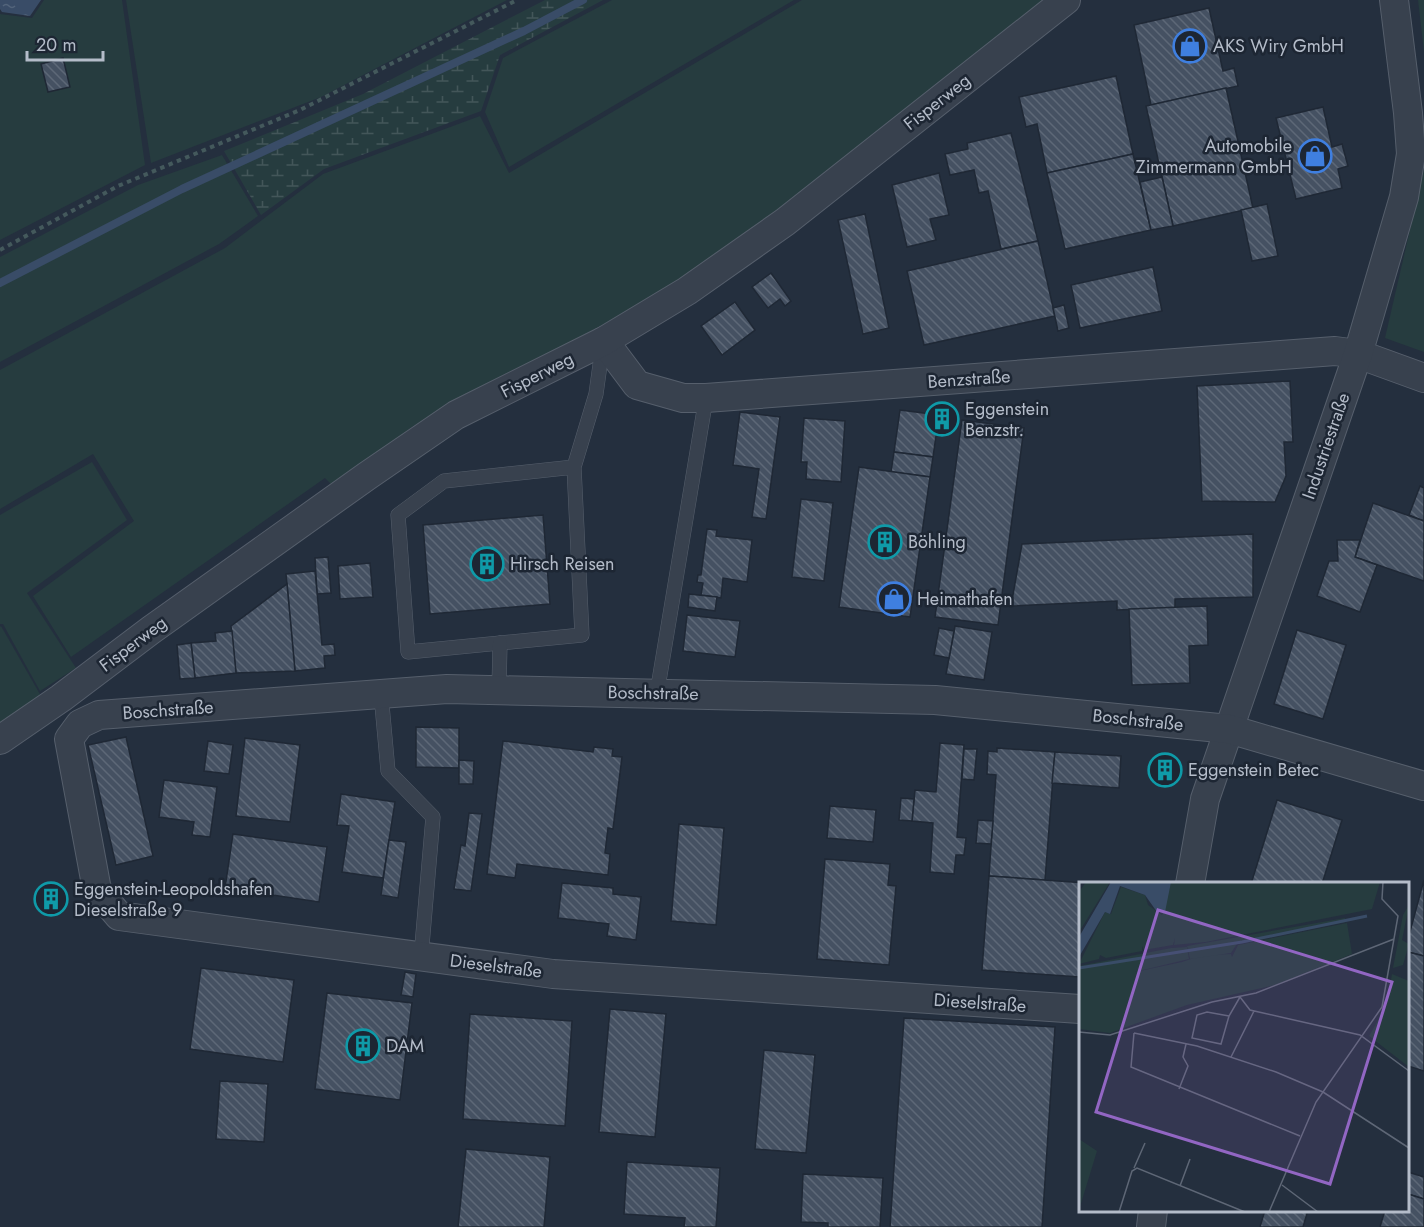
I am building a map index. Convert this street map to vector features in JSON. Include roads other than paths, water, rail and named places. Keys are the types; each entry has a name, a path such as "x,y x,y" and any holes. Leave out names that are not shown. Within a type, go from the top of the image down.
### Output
{"street":[{"name":"Fisperweg","path":"0,740 70,711 160,623 456,415 604,341 687,291 785,222 1066,0"},
{"name":"Industriestraße","path":"1190,882 1205,799 1358,354 1404,197 1411,154 1394,0"},
{"name":"Benzstraße","path":"604,341 637,385 683,398 1335,351 1358,354 1424,378"},
{"name":"Boschstraße","path":"70,711 99,715 447,689 935,700 1229,729 1424,786"},
{"name":"Dieselstraße","path":"70,711 69,739 97,890 119,916 554,974 1079,1010"},
{"path":"1151,1227 1153,1212"}],"lane":[{"path":"574,467 444,481 398,515 408,652 582,635 574,467 596,394 604,341"},
{"path":"657,693 706,398"},
{"path":"500,643 500,689"},
{"path":"381,694 388,771 433,817 421,957"}],"water":[{"path":"0,0 41,0 30,16 2,12"}],"waterway":[{"path":"0,283 182,189 524,31 583,0"}],"place":[{"name":"AKS Wiry GmbH","path":"1190,46"},
{"name":"Automobile Zimmermann GmbH","path":"1315,156"},
{"name":"Eggenstein Benzstr.","path":"942,419"},
{"name":"Böhling","path":"885,542"},
{"name":"Hirsch Reisen","path":"487,564"},
{"name":"Heimathafen","path":"894,599"},
{"name":"Eggenstein Betec","path":"1165,770"},
{"name":"Eggenstein-Leopoldshafen Dieselstraße 9","path":"51,899"},
{"name":"DAM","path":"363,1046"}]}
